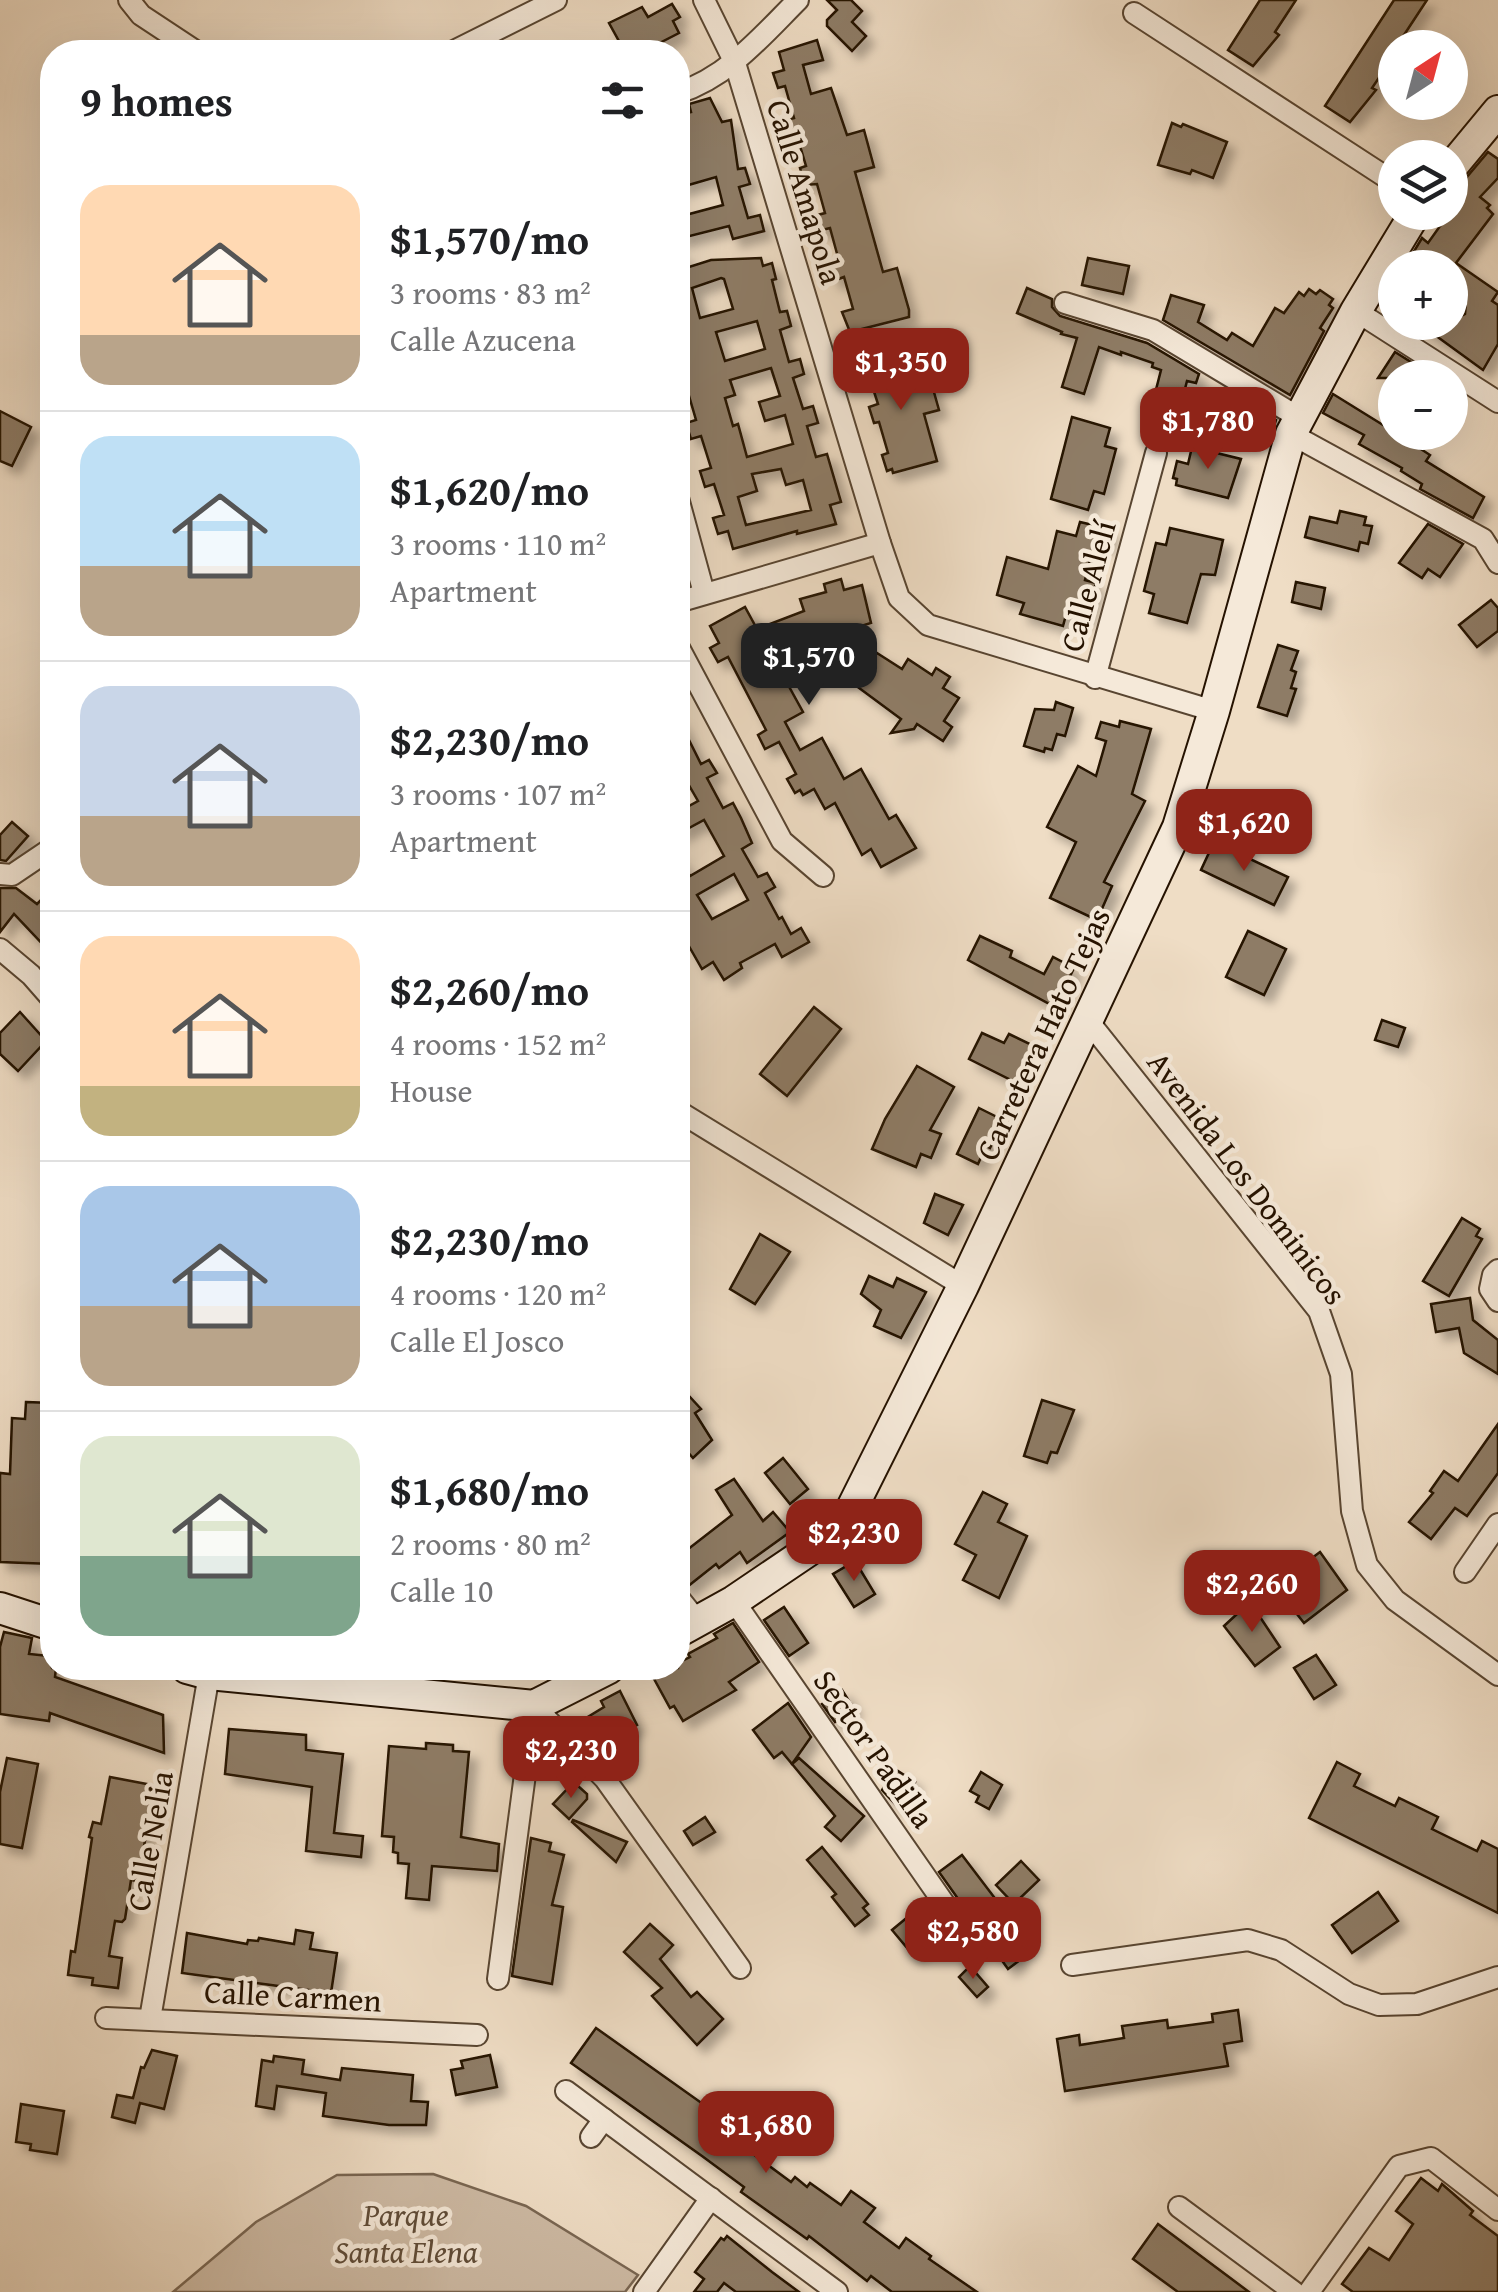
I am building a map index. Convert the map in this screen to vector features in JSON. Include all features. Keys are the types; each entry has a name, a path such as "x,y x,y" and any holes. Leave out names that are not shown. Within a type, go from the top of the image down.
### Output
{"street":[{"path":"129,0 141,15 178,40"},
{"path":"476,40 556,0"},
{"name":"Calle Amapola","path":"704,0 735,63 899,598 928,625 1214,711"},
{"path":"690,89 735,63 798,0"},
{"path":"1134,13 1378,172"},
{"path":"1468,148 1498,112"},
{"name":"Carretera Hato Tejas","path":"690,1626 842,1528 1089,1022 1178,826 1294,425 1356,311 1378,281"},
{"path":"1064,303 1153,330 1294,425 1483,539 1498,564"},
{"path":"1356,311 1498,402"},
{"name":"Calle Alelí","path":"1095,678 1156,452"},
{"path":"690,542 704,593"},
{"path":"690,598 880,544"},
{"path":"690,668 782,841 824,876"},
{"path":"0,874 12,875 40,856"},
{"path":"0,949 40,985"},
{"name":"Avenida Los Dominicos","path":"1089,1022 1320,1311 1341,1374 1352,1511 1367,1564 1396,1600 1498,1675"},
{"path":"690,1118 962,1286"},
{"path":"1498,1270 1490,1289 1498,1301"},
{"path":"1465,1572 1498,1524"},
{"name":"Sector Padilla","path":"734,1601 964,1932"},
{"path":"0,1608 40,1620"},
{"name":"Calle Nelia","path":"150,2018 197,1680"},
{"path":"284,1680 534,1706 585,1680"},
{"path":"534,1706 605,1779 740,1968"},
{"path":"498,1979 534,1706"},
{"path":"1072,1965 1248,1940 1281,1950 1349,1994 1378,2004 1417,2004 1498,1977"},
{"name":"Calle Carmen","path":"106,2018 476,2035"},
{"path":"566,2091 837,2292"},
{"path":"590,2137 604,2119"},
{"path":"1309,2292 1399,2166 1431,2158 1498,2210"},
{"path":"644,2292 711,2198"},
{"path":"1179,2208 1294,2292"}],"green space":[{"name":"Parque Santa Elena","path":"433,2174 526,2206 638,2275 625,2292 173,2292 256,2222 337,2175"}],"building":[{"path":"827,0 851,0 862,11 852,22 866,36 852,51 827,26 827,20 837,10"},
{"path":"1260,0 1296,0 1275,32 1279,35 1253,66 1228,50"},
{"path":"1394,0 1427,0 1407,30 1378,30 1378,79 1372,88 1376,90 1350,122 1325,106"},
{"path":"672,4 680,17 673,21 679,33 665,40 618,40 609,23 642,7 648,17"},
{"path":"817,40 823,60 803,65 811,94 831,88 847,135 864,130 874,167 855,172 883,272 897,268 909,310 909,317 850,332 842,312 853,309 844,277 833,281 828,264 839,261 830,228 818,231 814,216 825,213 817,184 805,185 800,168 806,166 797,136 791,137 786,120 794,118 785,86 778,88 773,73 784,70 779,52"},
{"path":"710,98 722,122 731,120 738,169 745,168 750,184 739,187 748,218 760,215 764,231 733,239 729,226 690,236 690,214 723,205 716,177 690,185 690,104"},
{"path":"1172,123 1227,142 1213,178 1158,165"},
{"path":"1488,152 1498,159 1498,178 1480,197 1490,205 1487,208 1493,214 1466,250 1415,250 1422,238 1428,243 1437,230 1468,230 1468,176"},
{"path":"761,258 763,266 772,263 780,312 787,311 791,326 780,330 789,362 800,359 804,374 793,378 803,409 813,406 818,423 807,426 816,457 827,454 841,502 830,505 836,524 733,549 728,531 718,534 713,518 724,515 714,484 705,487 700,471 711,468 701,436 691,439 690,436 690,422 696,420 690,399 690,267 711,260","holes":["721,278 733,309 700,318 692,288","757,321 765,349 725,361 716,332","771,368 780,396 759,402 765,421 785,415 793,444 747,457 738,424 733,426 725,398 735,395 730,380","781,469 786,485 803,480 811,510 746,525 738,497 757,491 752,474"]},
{"path":"1088,258 1129,266 1123,294 1082,285"},
{"path":"1468,271 1498,292 1492,301 1498,305 1498,344 1483,370 1442,340 1468,340"},
{"path":"1027,288 1052,299 1052,307 1060,316 1147,343 1199,374 1196,383 1187,381 1177,420 1150,413 1161,370 1152,367 1153,363 1121,352 1099,347 1084,394 1062,387 1077,338 1017,313"},
{"path":"1309,289 1316,294 1320,290 1333,299 1329,305 1333,308 1290,395 1163,320 1171,295 1204,305 1198,322 1227,340 1232,333 1253,346 1275,308 1284,313 1299,292 1304,296"},
{"path":"885,351 894,381 928,371 939,410 924,414 937,461 893,473 892,469 887,471 882,455 888,453 879,422 874,423 869,407 878,404 868,373 860,375 856,360"},
{"path":"1395,352 1408,360 1390,360"},
{"path":"1333,394 1378,422 1378,450 1422,450 1430,455 1426,461 1484,497 1473,518 1420,489 1422,484 1402,468 1359,444 1364,435 1323,413"},
{"path":"1226,395 1276,420 1269,441 1216,422"},
{"path":"0,411 31,427 12,466 0,461"},
{"path":"1072,417 1110,428 1105,446 1116,449 1104,494 1094,491 1088,510 1051,499"},
{"path":"1192,447 1241,459 1228,498 1176,485 1177,479 1173,478 1177,461 1188,464"},
{"path":"1340,511 1366,517 1364,525 1372,526 1368,544 1360,542 1358,551 1305,537 1310,517 1337,523"},
{"path":"1080,522 1110,529 1106,546 1096,544 1092,551 1085,580 1096,583 1085,621 1066,615 1063,626 1020,614 1024,603 997,595 1007,557 1048,569 1057,531 1076,536"},
{"path":"1428,524 1463,544 1440,577 1428,569 1422,578 1399,563"},
{"path":"1170,528 1223,540 1215,575 1201,574 1187,623 1149,613 1154,594 1144,591 1156,543 1166,545"},
{"path":"841,579 844,590 862,585 871,623 828,636 830,644 799,652 803,665 781,672 803,712 785,722 800,750 822,738 844,779 861,769 889,819 896,815 916,848 881,867 871,849 862,855 835,803 825,809 814,789 803,795 800,790 795,793 787,779 796,774 779,742 765,749 758,735 766,730 728,657 718,662 710,648 719,643 710,626 745,607 757,629 804,611 800,599 826,592 824,584"},
{"path":"1296,582 1325,588 1321,609 1292,602"},
{"path":"1491,600 1498,608 1498,631 1477,647 1459,625"},
{"path":"1278,645 1298,651 1291,670 1296,672 1291,688 1296,689 1287,716 1258,707"},
{"path":"877,653 902,669 908,659 932,675 936,668 950,677 943,688 959,698 944,721 952,727 943,741 917,724 914,729 891,733 901,719 855,685"},
{"path":"1056,702 1073,708 1065,736 1057,734 1052,750 1045,748 1044,752 1024,746 1035,709 1054,710"},
{"path":"1120,721 1151,729 1132,794 1145,801 1104,882 1112,886 1097,920 1050,898 1076,842 1047,827 1078,766 1096,776 1106,741 1096,738 1101,722 1119,727"},
{"path":"690,742 701,764 709,760 717,773 707,778 723,808 733,803 741,818 752,843 742,849 758,877 767,873 775,887 765,893 779,919 782,917 791,934 801,928 809,942 782,957 775,944 740,963 742,968 724,980 713,962 702,969 690,948 690,876 724,856 704,820 690,828 690,805 698,801 690,787","holes":["734,874 748,900 712,919 697,895"]},
{"path":"12,822 28,836 6,861 0,860 0,835"},
{"path":"1214,842 1288,877 1274,905 1201,870"},
{"path":"0,888 16,888 37,904 40,901 40,941 14,914 0,932"},
{"path":"1248,931 1286,949 1264,995 1226,977"},
{"path":"980,936 1012,951 1010,957 1044,974 1053,957 1074,968 1055,1007 968,960"},
{"path":"814,1007 841,1029 787,1096 760,1074"},
{"path":"20,1012 40,1034 40,1047 18,1071 0,1054 0,1033"},
{"path":"1382,1020 1405,1028 1398,1047 1375,1040"},
{"path":"982,1033 1004,1043 1009,1034 1032,1045 1015,1082 969,1059"},
{"path":"917,1066 954,1087 930,1130 941,1134 931,1158 921,1154 916,1167 872,1149"},
{"path":"979,1108 1003,1120 978,1164 957,1154"},
{"path":"935,1194 963,1205 948,1235 924,1223"},
{"path":"1462,1218 1480,1229 1476,1236 1482,1239 1449,1296 1423,1281"},
{"path":"760,1234 790,1252 755,1304 730,1289"},
{"path":"869,1276 893,1287 897,1278 926,1292 901,1338 874,1326 881,1310 861,1294"},
{"path":"1470,1298 1473,1320 1498,1340 1498,1374 1464,1353 1459,1328 1436,1332 1431,1304"},
{"path":"690,1397 701,1409 695,1413 712,1440 693,1458"},
{"path":"1042,1400 1074,1410 1057,1453 1051,1452 1047,1463 1024,1456"},
{"path":"26,1402 40,1403 40,1564 0,1562 0,1473 10,1474 12,1418 25,1419"},
{"path":"1498,1424 1498,1473 1467,1516 1455,1508 1431,1539 1409,1522 1433,1493 1430,1491 1444,1471 1458,1481"},
{"path":"783,1458 808,1489 790,1504 765,1473"},
{"path":"734,1479 763,1521 773,1512 790,1532 747,1563 740,1552 719,1568 716,1564 690,1585 690,1548 732,1515 716,1490"},
{"path":"983,1492 1007,1504 998,1522 1027,1536 999,1598 963,1580 976,1555 955,1544"},
{"path":"1320,1552 1347,1590 1304,1623 1275,1586"},
{"path":"855,1561 875,1594 854,1607 833,1574"},
{"path":"1250,1602 1280,1647 1255,1666 1224,1626"},
{"path":"784,1607 808,1643 789,1656 764,1620"},
{"path":"733,1623 759,1662 729,1682 736,1690 683,1721 674,1706 670,1708 655,1680 690,1680 690,1653 717,1638 714,1634"},
{"path":"4,1632 32,1638 29,1654 40,1655 40,1680 64,1680 163,1715 164,1753 50,1713 49,1721 0,1714 0,1647"},
{"path":"1316,1655 1336,1685 1314,1699 1294,1668"},
{"path":"842,1690 854,1709 835,1722 822,1704"},
{"path":"620,1691 637,1725 612,1738 622,1753 608,1762 573,1726 604,1707 601,1701"},
{"path":"788,1703 811,1737 792,1764 782,1752 774,1758 753,1730"},
{"path":"229,1729 306,1735 306,1750 343,1754 334,1833 363,1836 361,1857 306,1851 312,1787 225,1774"},
{"path":"426,1743 453,1745 453,1751 469,1752 461,1837 499,1844 497,1871 432,1866 429,1900 406,1898 409,1864 398,1863 398,1853 393,1852 394,1837 382,1836 389,1746 426,1749"},
{"path":"7,1758 38,1764 22,1848 0,1844 0,1792"},
{"path":"799,1758 864,1816 841,1841 825,1827 835,1816 792,1764"},
{"path":"1337,1762 1360,1774 1354,1786 1395,1806 1399,1798 1438,1817 1432,1829 1477,1851 1482,1841 1498,1849 1498,1913 1309,1818"},
{"path":"895,1769 915,1782 898,1807 882,1790"},
{"path":"981,1772 1002,1785 989,1809 976,1802 979,1796 970,1791"},
{"path":"110,1777 152,1785 150,1795 154,1796 137,1881 131,1880 125,1919 115,1921 109,1956 122,1958 118,1988 92,1985 93,1978 68,1975 71,1951 75,1952 92,1838 89,1837 93,1822 101,1824"},
{"path":"571,1785 577,1785 587,1799 569,1819 553,1804"},
{"path":"705,1817 715,1832 693,1845 684,1831"},
{"path":"572,1822 627,1842 616,1862"},
{"path":"531,1838 551,1843 549,1851 564,1855 552,1905 563,1907 552,1984 512,1976"},
{"path":"822,1847 868,1904 863,1908 869,1915 855,1926 832,1897 836,1894 807,1860"},
{"path":"962,1855 997,1901 983,1912 1020,1960 1008,1969 939,1872"},
{"path":"1021,1861 1039,1880 1014,1904 996,1885"},
{"path":"1378,1892 1398,1921 1352,1953 1332,1925"},
{"path":"921,1906 942,1932 913,1955 892,1930"},
{"path":"650,1924 673,1945 660,1959 691,1997 697,1992 723,2019 697,2045 652,1996 662,1988 624,1952"},
{"path":"296,1930 313,1933 310,1949 337,1953 331,1993 182,1973 187,1933 247,1944 248,1940 259,1938 294,1944"},
{"path":"970,1966 988,1987 977,1997 959,1977"},
{"path":"1238,2010 1242,2041 1224,2044 1228,2066 1065,2091 1057,2039 1079,2035 1080,2045 1124,2038 1122,2026 1167,2020 1168,2028 1213,2022 1212,2014"},
{"path":"596,2028 717,2114 711,2123 791,2182 795,2177 807,2187 810,2183 841,2205 851,2191 875,2208 864,2222 899,2248 906,2238 977,2292 892,2292 871,2276 867,2281 809,2236 807,2239 741,2192 744,2187 571,2063"},
{"path":"152,2050 177,2056 164,2109 140,2103 135,2123 112,2117 117,2095 133,2098 141,2067 144,2068"},
{"path":"490,2055 497,2087 456,2095 451,2070 463,2068 461,2061"},
{"path":"274,2056 304,2060 302,2074 340,2080 342,2068 413,2075 411,2101 428,2102 426,2125 389,2125 323,2116 326,2093 277,2086 274,2109 256,2106 262,2060 273,2062"},
{"path":"21,2104 64,2111 57,2154 30,2150 31,2144 16,2142"},
{"path":"1421,2178 1438,2191 1442,2184 1473,2211 1470,2215 1498,2236 1498,2292 1353,2292 1342,2284 1369,2248 1389,2260 1413,2224 1396,2211"},
{"path":"1158,2224 1249,2292 1178,2292 1133,2259"},
{"path":"727,2236 799,2292 736,2292 724,2283 717,2292 694,2292 704,2279 695,2272 721,2238"}]}
